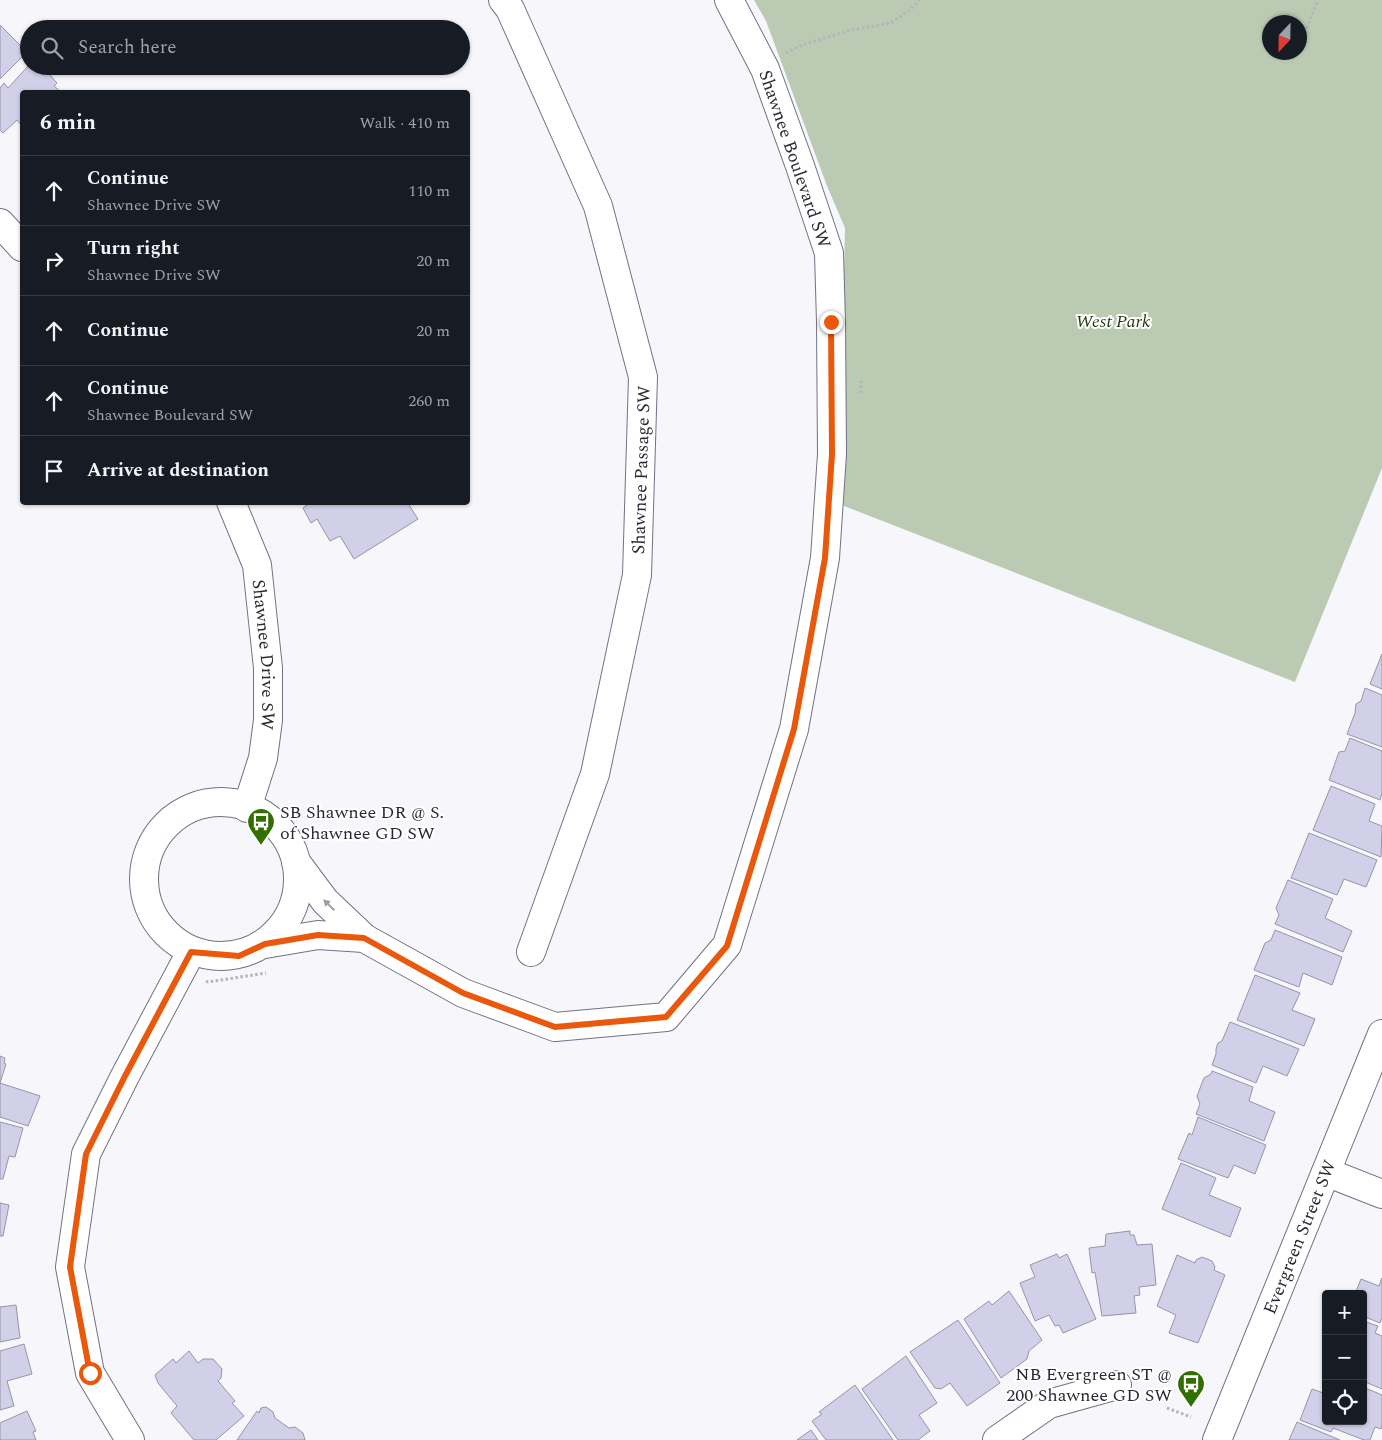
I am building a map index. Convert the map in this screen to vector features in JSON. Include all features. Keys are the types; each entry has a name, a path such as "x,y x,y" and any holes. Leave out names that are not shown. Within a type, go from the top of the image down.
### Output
{"street":[{"name":"Shawnee Passage SW","path":"503,0 510,10 598,206 644,377 637,575 595,774 531,952"},
{"name":"Shawnee Boulevard SW","path":"364,938 463,993 555,1027 666,1017 727,946 794,729 825,558 832,454 829,253 765,69 729,0"},
{"path":"0,224 20,245"},
{"name":"Shawnee Drive SW","path":"232,505 258,565 268,668 268,720 263,758 247,808"},
{"path":"186,961 151,916 143,892 143,867 151,843 166,822 187,808 212,801 262,812 282,830 295,853 299,879 296,905 283,928 265,944"},
{"path":"296,862 325,901 364,938"},
{"path":"186,961 239,956 265,944 318,935 364,938"},
{"path":"130,1440 90,1373 70,1267 86,1154 186,961"},
{"name":"Evergreen Street SW","path":"1217,1440 1382,1034"},
{"path":"1326,1172 1382,1194"},
{"path":"997,1440 1049,1404 1117,1385"}],"path":[{"path":"783,55 802,45 851,30 891,23 910,10 919,0"},
{"path":"1307,27 1318,0"},
{"path":"861,378 861,397"},
{"path":"186,961 208,982 267,973"},
{"path":"1167,1408 1191,1417"}],"green space":[{"name":"West Park","path":"754,0 1382,0 1382,468 1295,682 839,504 845,228 827,186 766,21"}],"building":[{"path":"0,25 20,45 20,59 0,79"},
{"path":"20,75 50,75 57,83 54,86 59,90 20,90 20,124 17,120 3,133 0,130 0,88 4,83 8,88"},
{"path":"307,505 409,505 418,519 354,559 340,536 330,541 317,519 311,523 303,508"},
{"path":"1382,654 1382,689 1370,684"},
{"path":"1365,688 1382,695 1382,747 1347,734 1355,713 1356,704 1361,701"},
{"path":"1350,738 1382,751 1382,793 1380,800 1329,780 1339,752 1345,751"},
{"path":"1331,786 1375,804 1369,821 1382,826 1381,857 1313,830"},
{"path":"1309,833 1377,860 1366,887 1344,879 1337,895 1291,878"},
{"path":"1288,880 1333,899 1325,918 1352,931 1343,952 1275,924 1279,915 1276,908"},
{"path":"1275,930 1342,957 1332,985 1303,973 1299,987 1254,970 1265,943 1271,940"},
{"path":"1255,975 1300,993 1292,1010 1315,1019 1304,1046 1237,1020"},
{"path":"1230,1022 1299,1049 1287,1076 1263,1066 1256,1083 1212,1065 1218,1043 1222,1041"},
{"path":"0,1056 5,1058 4,1063 6,1064 0,1083"},
{"path":"1212,1071 1253,1087 1249,1101 1275,1112 1264,1141 1196,1114 1200,1104 1197,1096 1204,1078 1211,1074"},
{"path":"0,1083 40,1096 28,1126 0,1117"},
{"path":"1198,1117 1266,1145 1255,1174 1234,1165 1228,1178 1178,1159 1189,1133 1192,1135"},
{"path":"0,1122 23,1128 15,1157 9,1156 3,1179 0,1179"},
{"path":"1181,1163 1216,1178 1209,1195 1241,1208 1230,1237 1162,1209"},
{"path":"0,1203 9,1205 3,1236 0,1236"},
{"path":"1130,1231 1130,1235 1134,1235 1137,1245 1152,1244 1156,1285 1139,1287 1140,1295 1134,1296 1136,1313 1102,1316 1095,1272 1092,1273 1089,1248 1105,1246 1106,1234"},
{"path":"1057,1254 1059,1258 1067,1254 1096,1319 1063,1333 1059,1325 1055,1326 1049,1315 1035,1321 1020,1283 1035,1277 1030,1265"},
{"path":"1177,1255 1195,1263 1196,1260 1202,1257 1212,1261 1215,1267 1214,1270 1225,1275 1198,1343 1169,1333 1176,1315 1157,1306"},
{"path":"1382,1278 1382,1318 1380,1323 1367,1318 1367,1290 1357,1290 1361,1279 1379,1286"},
{"path":"1009,1291 1042,1340 1029,1351 1027,1359 1001,1378 964,1319 989,1301 992,1305"},
{"path":"16,1305 20,1338 0,1342 0,1307"},
{"path":"958,1320 1000,1383 967,1406 950,1383 941,1389 935,1388 910,1352"},
{"path":"1367,1322 1378,1326 1375,1333 1382,1336 1382,1389 1367,1383"},
{"path":"24,1344 32,1374 7,1381 14,1406 0,1410 0,1351"},
{"path":"189,1351 198,1363 203,1359 213,1359 222,1369 221,1378 218,1381 235,1401 232,1403 244,1416 216,1440 194,1440 171,1413 177,1406 158,1383 155,1375 173,1359 176,1363"},
{"path":"906,1356 937,1403 919,1415 930,1431 918,1440 898,1440 862,1389"},
{"path":"855,1385 893,1440 826,1440 812,1421 822,1414 819,1412"},
{"path":"1312,1389 1322,1393 1322,1425 1367,1425 1367,1389 1382,1395 1381,1429 1375,1427 1370,1440 1364,1440 1333,1428 1331,1432 1300,1420"},
{"path":"266,1407 273,1412 275,1418 289,1428 295,1427 303,1433 305,1440 237,1440 257,1411 259,1413 261,1408"},
{"path":"27,1411 36,1431 33,1432 36,1440 0,1440 0,1423"},
{"path":"1297,1422 1340,1440 1289,1440"},
{"path":"811,1430 818,1440 797,1440"}],"place":[{"name":"SB Shawnee DR @ S. of Shawnee GD SW","path":"261,846"},
{"name":"NB Evergreen ST @ 200 Shawnee GD SW","path":"1191,1408"}],"route":[{"path":"90,1373 70,1267 86,1154 191,952 239,956 265,944 318,935 364,938 463,993 555,1027 666,1017 727,946 794,729 825,558 832,454 831,322"}]}
